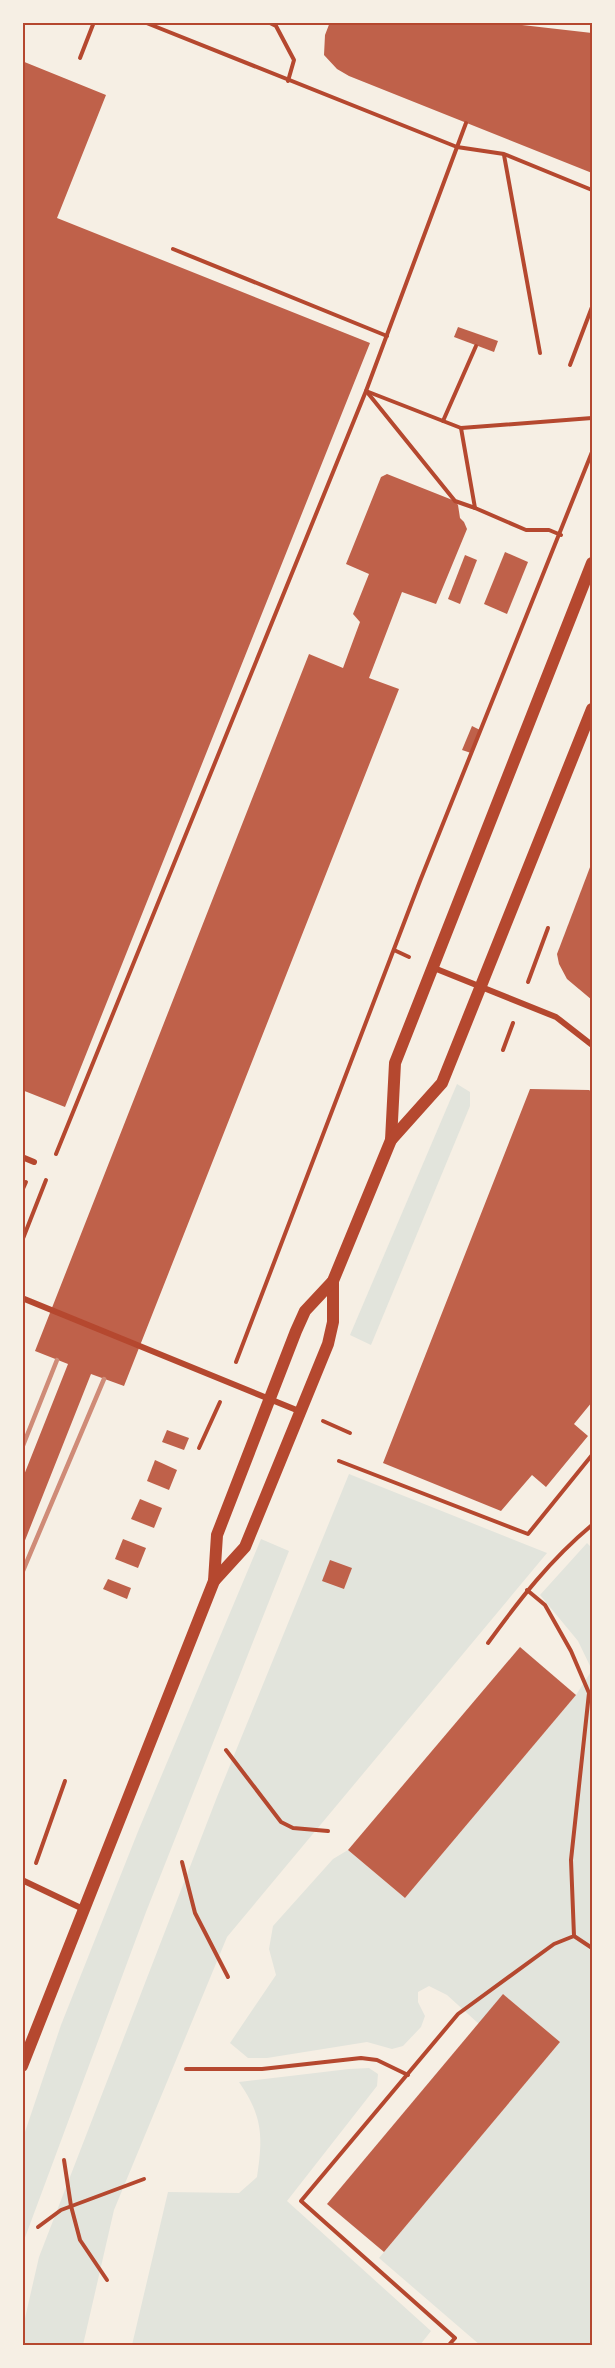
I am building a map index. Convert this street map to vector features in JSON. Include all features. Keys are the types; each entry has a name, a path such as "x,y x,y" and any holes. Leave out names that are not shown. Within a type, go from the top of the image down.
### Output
{"main road":[{"path":"22,2066 214,1581 217,1535 296,1331 305,1311 333,1281 391,1140 395,1063 592,563"},
{"path":"391,1140 442,1083 592,709"},
{"path":"214,1581 245,1547 328,1344 333,1322 333,1281"}],"street":[{"path":"434,968 556,1017 592,1045"},
{"path":"22,1157 34,1162"},
{"path":"22,1298 299,1411"},
{"path":"26,1881 84,1910"}],"path":[{"path":"80,58 94,22"},
{"path":"144,22 457,147 504,154 592,190"},
{"path":"268,22 276,26 294,60 288,81"},
{"path":"75,1106 366,392 466,123"},
{"path":"504,154 540,353"},
{"path":"173,249 387,336"},
{"path":"570,365 592,307"},
{"path":"443,422 476,346"},
{"path":"366,392 461,428 592,418"},
{"path":"366,392 455,501 526,530 549,530 561,535"},
{"path":"461,428 475,508"},
{"path":"236,1362 420,881 561,535 592,452"},
{"path":"199,1448 218,1405"},
{"path":"339,1461 528,1534 592,1455"},
{"path":"488,1643 527,1590 567,1546 592,1525"},
{"path":"527,1590 545,1605 571,1651 589,1693 571,1860 574,1936"},
{"path":"226,1750 281,1822 293,1828 328,1831"},
{"path":"26,1881 65,1781"},
{"path":"182,1862 193,1907 228,1977"},
{"path":"574,1936 592,1948"},
{"path":"448,2346 455,2338 301,2201 458,2014 554,1944 574,1936"},
{"path":"186,2069 262,2069 362,2058 377,2060 408,2075"},
{"path":"64,2160 71,2206 80,2240 107,2280"},
{"path":"38,2227 71,2206 144,2178"}],"shaded area":[{"path":"457,1084 470,1092 470,1106 371,1345 350,1335"},
{"path":"349,1474 547,1553 227,1937 114,2210 83,2345 23,2346 23,2327 39,2257 217,1797"},
{"path":"261,1539 289,1551 146,1912 23,2243 23,2138 61,2025 139,1829"},
{"path":"587,1543 592,1548 592,1670 578,1641 540,1595"},
{"path":"592,1670 592,2345 480,2345 379,2258 560,2042 504,1995 479,2024 447,1995 429,1986 418,1992 418,2002 425,2016 421,2027 403,2046 392,2049 367,2042 267,2058 248,2058 230,2043 276,1975 269,1949 273,1926 333,1859 348,1850 405,1898 576,1695"},
{"path":"369,2068 378,2074 377,2086 287,2201 431,2331 420,2345 132,2345 168,2192 239,2193 257,2177 260,2150 259,2127 253,2106 239,2082"}],"building":[{"path":"330,22 522,22 522,25 592,33 592,173 349,76 337,69 324,55 325,35"},
{"path":"22,61 106,95 57,218 370,343 65,1107 22,1090"},
{"path":"458,327 498,341 494,352 454,337"},
{"path":"387,474 455,501 460,518 467,529 436,604 402,592 369,678 399,689 124,1386 91,1374 22,1548 22,1480 68,1364 35,1351 309,654 343,668 360,622 353,614 369,574 346,564 381,477"},
{"path":"505,552 528,562 507,614 484,604"},
{"path":"465,555 477,560 460,604 448,599"},
{"path":"472,726 480,730 471,753 462,750"},
{"path":"592,862 592,1000 567,979 559,964 557,954"},
{"path":"530,1089 589,1090 592,1092 592,1402 574,1424 588,1436 546,1487 532,1475 501,1511 383,1463"},
{"path":"167,1430 189,1438 184,1450 162,1442"},
{"path":"155,1460 177,1470 169,1490 147,1481"},
{"path":"140,1499 162,1508 154,1528 131,1519"},
{"path":"123,1539 146,1548 138,1568 115,1559"},
{"path":"330,1560 352,1568 344,1589 322,1581"},
{"path":"108,1579 131,1588 127,1599 103,1589"},
{"path":"520,1647 576,1695 405,1898 348,1850"},
{"path":"503,1994 560,2042 384,2252 327,2204"}],"railway":[{"path":"22,1448 57,1360"},
{"path":"22,1573 104,1379"}]}
